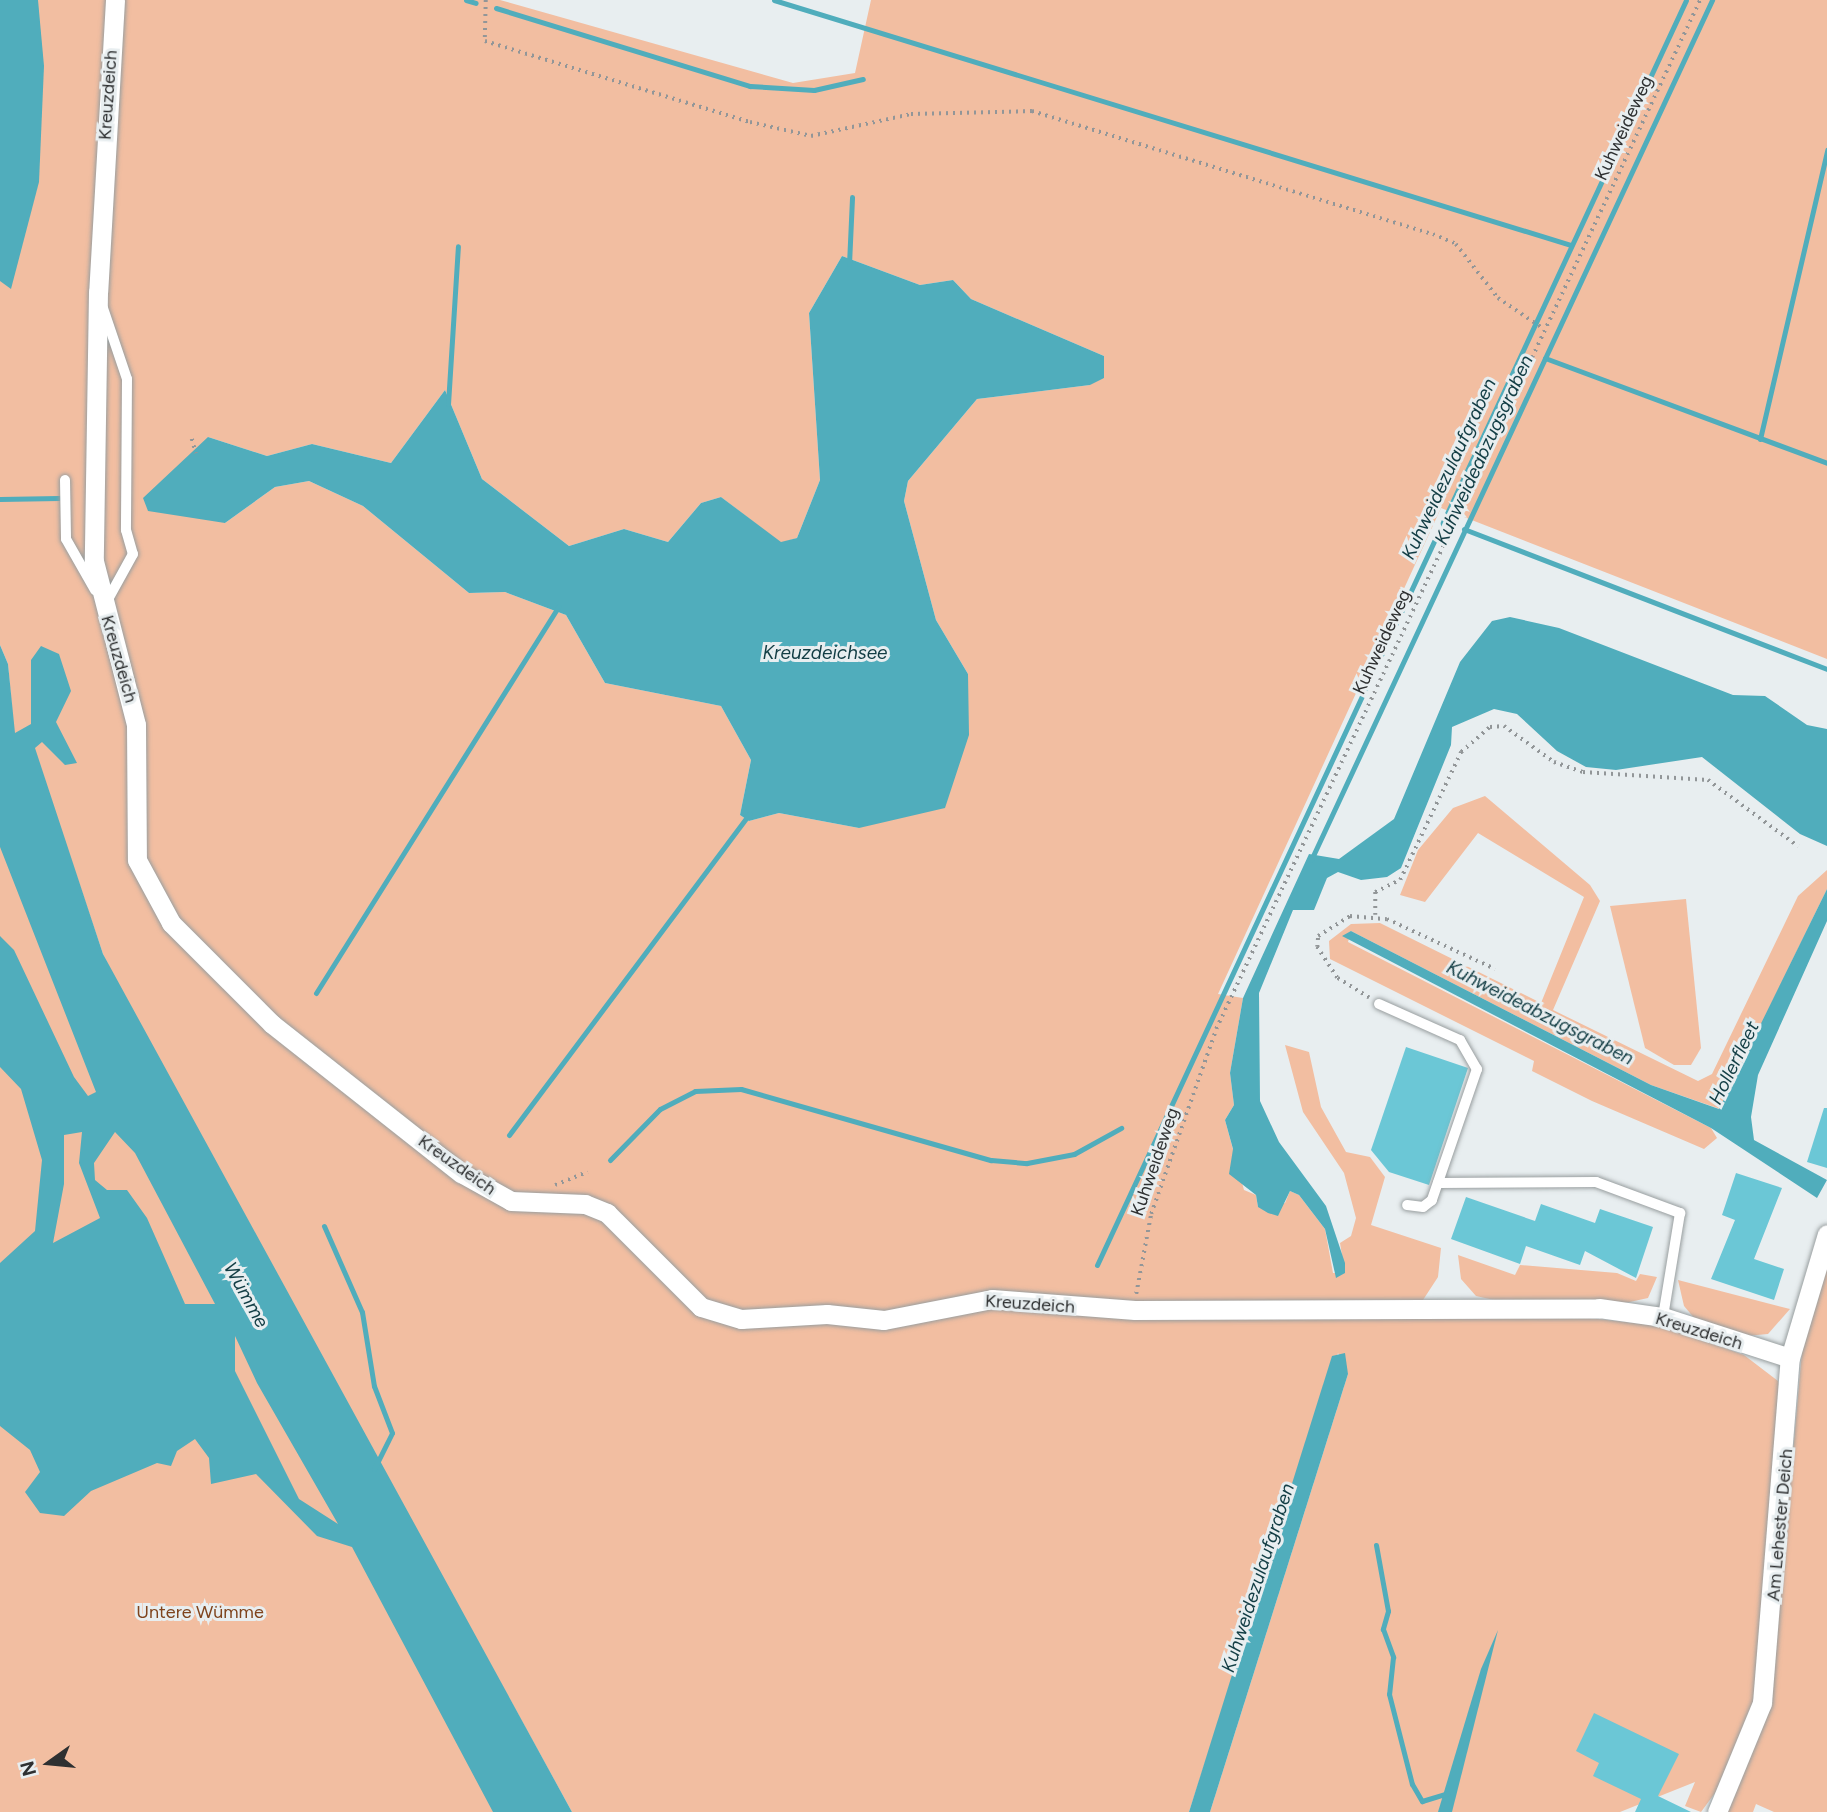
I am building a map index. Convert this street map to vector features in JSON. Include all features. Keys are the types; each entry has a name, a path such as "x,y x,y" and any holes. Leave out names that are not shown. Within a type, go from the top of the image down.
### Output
{"street":[{"name":"Kreuzdeich","path":"115,0 98,292 94,561 136,725 135,838 145,882 171,923 232,989 461,1173 511,1201 584,1204 607,1213 701,1307 741,1319 827,1314 884,1320 992,1299 1135,1310 1599,1308 1663,1317 1790,1358"},
{"name":"Am Lehester Deich","path":"1717,1812 1755,1725 1769,1661 1790,1358 1827,1234"}],"lane":[{"path":"98,292 127,379 126,530 133,554 104,607"},
{"path":"65,480 66,539 104,607"},
{"path":"1379,1004 1460,1040 1473,1055 1477,1069 1438,1182 1423,1207 1407,1205"},
{"path":"1438,1182 1596,1182 1680,1213 1663,1317"}],"path":[{"path":"486,0 485,41 750,122 811,136 911,114 1032,111 1433,234 1456,244 1498,298 1544,329"},
{"name":"Kuhweideweg","path":"1135,1310 1136,1271 1151,1214 1216,1029 1700,0"},
{"path":"192,439 196,453"},
{"path":"1375,915 1375,892 1400,880 1461,752 1490,727 1504,726 1554,762 1583,772 1708,780 1798,846"},
{"path":"1379,1004 1337,978 1317,947 1318,936 1350,916 1375,915 1495,969"}],"green space":[{"path":"0,0 500,0 793,83 855,73 871,0 1827,0 1827,659 1441,508 1218,994 1243,998 1230,1073 1234,1105 1225,1120 1244,1190 1256,1195 1258,1207 1285,1203 1290,1191 1299,1195 1325,1229 1333,1273 1345,1273 1340,1243 1351,1236 1356,1218 1344,1173 1303,1112 1285,1045 1309,1052 1321,1107 1346,1152 1370,1157 1385,1177 1371,1225 1441,1248 1438,1277 1423,1300 1662,1326 1744,1355 1778,1381 1783,1395 1753,1704 1726,1778 1701,1812 1685,1806 1695,1782 1620,1812 1210,1812 1348,1374 1338,1353 1189,1812 572,1812 130,1010 103,954 57,818 14,733 8,664 0,645","holes":["842,256 920,285 953,280 971,299 1104,356 1090,385 977,399 908,481 904,501 936,620 968,674 859,828 779,813 749,821 740,815 751,760 721,706 605,683 566,615 505,592 469,593 363,506 309,481 275,487 225,523 208,437 267,456 312,444 391,463 445,390 482,479 569,546 624,529 668,542 701,503 721,497 781,543 797,538 820,480 809,313"]},
{"name":"Untere Wümme","path":"0,740 100,1010 544,1812 0,1812"},
{"path":"1485,796 1590,885 1600,901 1553,1010 1698,1081 1712,1074 1798,896 1827,870 1827,889 1720,1109 1651,1085 1351,931 1348,942 1711,1128 1717,1138 1704,1149 1592,1101 1532,1071 1534,1061 1330,959 1329,941 1351,924 1380,923 1541,1003 1584,897 1478,833 1425,902 1400,895 1418,850 1453,808"},
{"path":"1686,899 1701,1048 1691,1065 1674,1065 1645,1048 1610,906"},
{"path":"1827,1251 1827,1812 1774,1812 1756,1804 1753,1812 1727,1812 1772,1689 1803,1340"},
{"path":"1458,1255 1515,1275 1520,1265 1617,1273 1636,1281 1640,1274 1657,1277 1648,1298 1625,1303 1494,1300 1476,1296 1461,1279"},
{"path":"1678,1280 1790,1309 1768,1334 1746,1336 1695,1319 1684,1306"}],"water":[{"path":"0,0 38,0 44,66 39,182 11,289 0,281"},
{"name":"Kreuzdeichsee","path":"842,256 920,285 953,280 971,299 1104,356 1104,378 1090,385 977,399 908,481 904,501 936,620 968,674 969,735 945,808 859,828 779,813 749,821 740,815 751,760 721,706 605,683 566,615 505,592 469,593 363,506 309,481 275,487 225,523 148,511 143,498 208,437 267,456 312,444 391,463 445,390 482,479 569,546 624,529 668,542 701,503 721,497 781,542 797,538 820,480 809,313"},
{"path":"1510,617 1559,628 1733,695 1765,696 1807,725 1827,729 1827,846 1800,834 1702,757 1616,770 1586,767 1557,751 1517,714 1494,709 1452,727 1451,745 1401,868 1387,877 1361,880 1338,872 1327,878 1314,910 1293,910 1259,993 1260,1101 1279,1142 1326,1206 1345,1263 1345,1273 1336,1278 1325,1229 1299,1195 1290,1191 1278,1216 1268,1213 1258,1207 1256,1195 1229,1174 1233,1149 1225,1120 1234,1105 1230,1073 1243,998 1309,854 1339,859 1394,819 1460,662 1492,621"},
{"name":"Wümme","path":"0,645 8,664 15,733 31,724 31,660 41,646 59,654 71,691 56,722 77,763 65,765 42,742 35,748 103,954 572,1812 493,1812 352,1547 317,1536 256,1474 211,1484 209,1458 195,1439 177,1451 171,1466 157,1463 91,1491 64,1516 40,1513 25,1492 40,1472 30,1450 0,1426 0,1263 35,1231 42,1160 21,1089 0,1067 0,936 14,950 74,1077 88,1096 96,1092 0,847","holes":["82,1132 79,1163 100,1218 53,1243 64,1184 64,1135","115,1132 135,1153 215,1304 185,1304 147,1218 127,1190 107,1190 95,1180 94,1163","235,1336 257,1383 338,1524 299,1499 235,1371"]},
{"path":"1827,889 1827,921 1758,1075 1751,1117 1754,1140 1827,1180 1817,1198 1711,1128 1342,936 1351,931 1651,1085 1719,1109"},
{"path":"1345,1353 1348,1374 1210,1812 1189,1812 1332,1356"},
{"path":"1498,1630 1452,1812 1438,1812 1481,1669"}],"building":[{"path":"1406,1047 1468,1068 1429,1185 1389,1172 1371,1150"},
{"path":"1824,1108 1827,1108 1827,1168 1807,1162"},
{"path":"1736,1173 1782,1188 1754,1259 1784,1269 1774,1300 1711,1279 1735,1220 1722,1215"},
{"path":"1466,1197 1535,1221 1541,1204 1595,1223 1600,1209 1653,1227 1636,1278 1585,1251 1580,1265 1526,1246 1520,1264 1451,1239"},
{"path":"1594,1713 1679,1754 1658,1796 1691,1812 1635,1812 1641,1799 1593,1776 1599,1763 1576,1751"}],"waterway":[{"path":"466,0 476,3"},
{"path":"774,0 1571,245"},
{"name":"Kuhweidezulaufgraben","path":"1097,1265 1686,0"},
{"name":"Kuhweideabzugsgraben","path":"1311,860 1712,0"},
{"path":"496,8 750,86 814,90 863,79"},
{"path":"1760,439 1827,150"},
{"path":"849,264 852,197"},
{"path":"448,404 458,246"},
{"path":"1545,358 1827,463"},
{"path":"0,499 59,498"},
{"path":"1464,529 1827,669"},
{"path":"316,993 558,607"},
{"path":"509,1135 749,814"},
{"path":"610,1160 660,1109 695,1091 741,1089 991,1160 1027,1163 1074,1154 1121,1128"},
{"path":"324,1226 362,1312 374,1386 392,1433 374,1469"},
{"path":"1376,1545 1388,1611 1383,1629 1393,1657 1389,1694 1412,1784 1422,1801 1448,1793"}],"water label":[{"name":"Hollerfleet","path":"1734,1063"}]}
